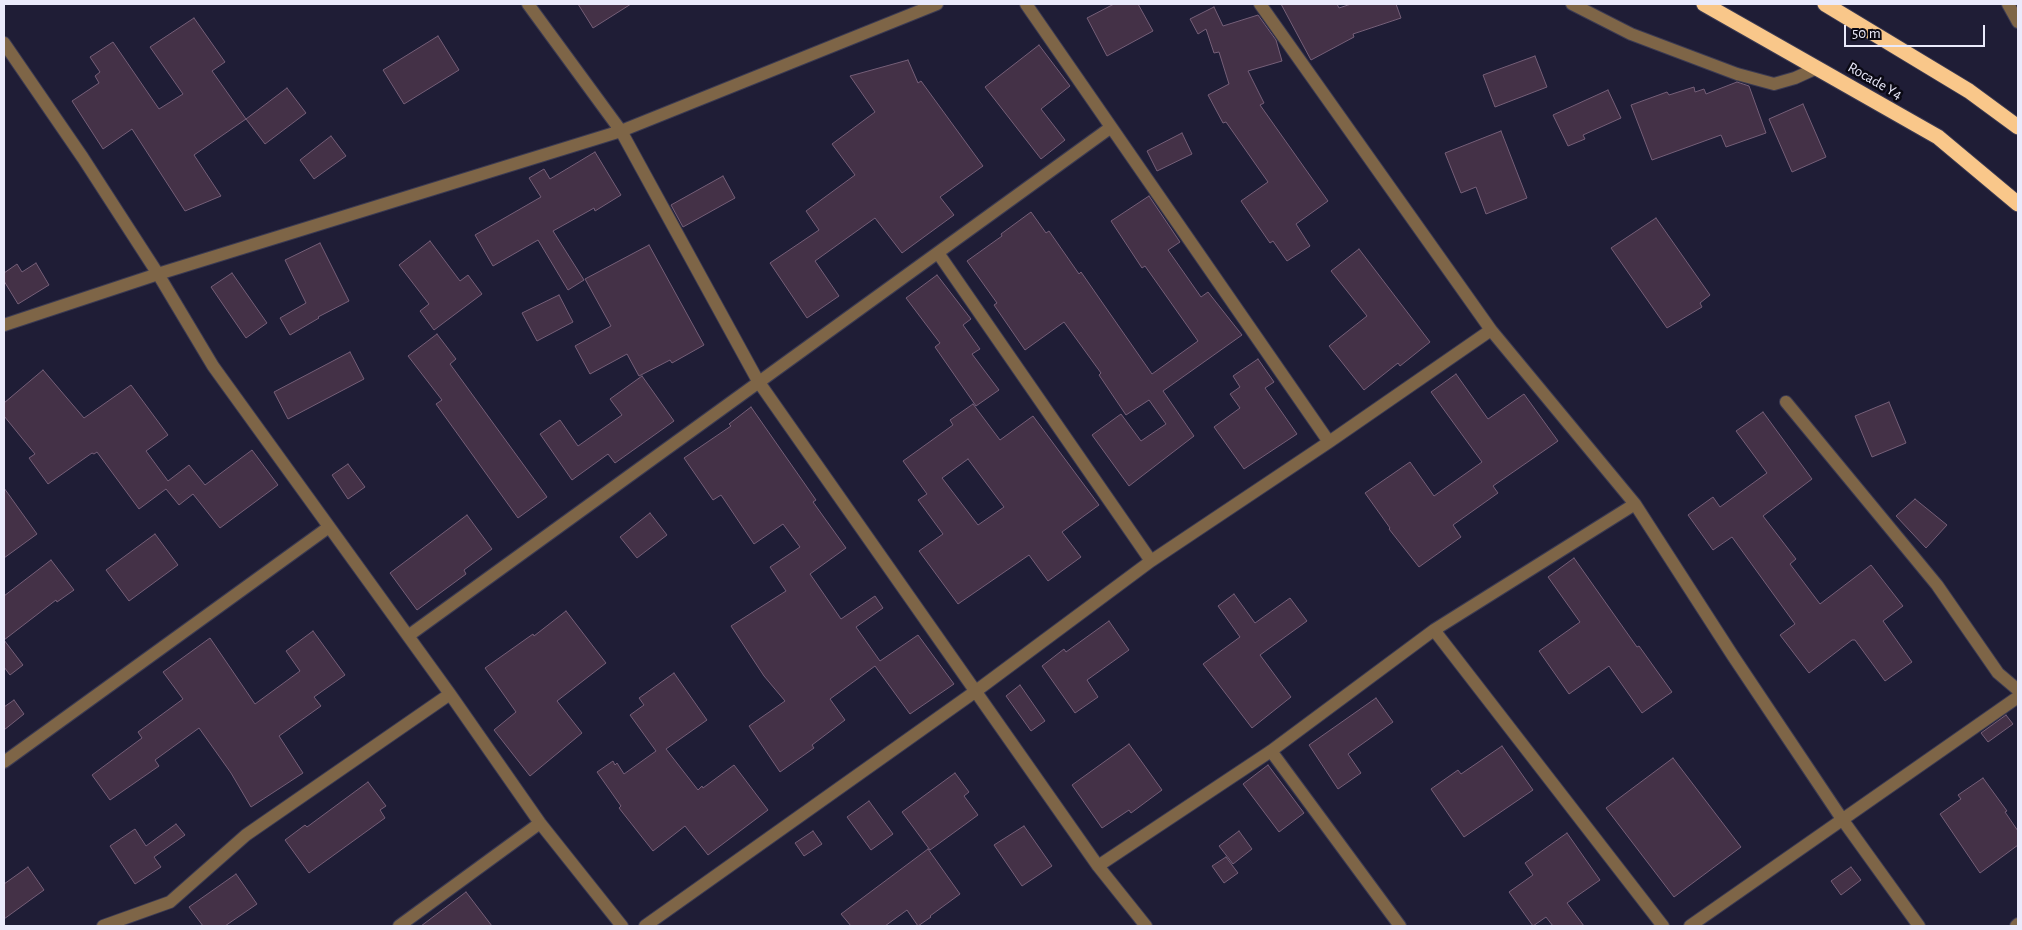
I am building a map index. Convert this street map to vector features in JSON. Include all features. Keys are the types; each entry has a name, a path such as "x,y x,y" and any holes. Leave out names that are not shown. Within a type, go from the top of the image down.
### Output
{"highway":[{"name":"Rocade Y4","path":"1704,4 1938,137 2018,204"},
{"path":"1825,4 1969,91 2018,127"}],"street":[{"path":"528,4 621,132 758,381 1098,866 1146,926"},
{"path":"4,324 158,274 621,132 937,4"},
{"path":"1026,4 1329,442"},
{"path":"1260,4 1491,330 1635,504 1733,656 1842,819 1919,926"},
{"path":"1572,4 1631,34 1737,74 1774,84 1795,78 1817,68"},
{"path":"2008,4 2018,22"},
{"path":"4,44 83,158 158,274 213,366 540,822 622,926"},
{"path":"408,636 1110,128"},
{"path":"938,252 1151,561"},
{"path":"645,926 976,691 1151,561 1329,442 1491,330"},
{"path":"1786,402 1937,585 1998,674 2018,690"},
{"path":"1098,866 1271,751 1434,630 1635,504"},
{"path":"4,762 328,527"},
{"path":"1434,630 1663,926"},
{"path":"103,926 170,902 246,835 450,694"},
{"path":"1690,926 2018,697"},
{"path":"1271,751 1400,926"},
{"path":"399,926 540,822"}],"building":[{"path":"578,4 631,4 593,28"},
{"path":"1114,4 1138,4 1153,31 1107,56 1087,18"},
{"path":"1281,4 1337,4 1339,8 1351,4 1396,4 1401,18 1353,34 1354,37 1311,60"},
{"path":"1214,7 1223,26 1258,15 1276,40 1282,61 1248,71 1264,103 1260,105 1328,201 1296,224 1310,246 1287,261 1273,241 1270,243 1241,201 1268,182 1226,122 1223,123 1208,95 1229,84 1219,52 1214,53 1206,29 1198,34 1190,19"},
{"path":"194,18 225,62 212,71 246,119 194,155 221,196 185,211 132,129 103,149 72,101 99,83 95,76 100,72 90,57 113,42 159,109 183,94 150,47"},
{"path":"438,36 459,70 404,104 383,70"},
{"path":"1039,45 1070,86 1041,109 1065,140 1041,159 985,87"},
{"path":"1535,56 1547,87 1495,107 1483,75"},
{"path":"908,60 918,83 921,81 983,166 940,197 954,215 902,253 875,218 815,261 839,296 807,318 770,263 819,230 806,211 855,175 832,144 875,112 850,76"},
{"path":"1737,82 1749,86 1766,133 1726,147 1721,135 1652,160 1631,105 1667,92 1669,95 1694,87 1695,92 1704,89 1706,94"},
{"path":"287,88 306,113 265,144 246,119"},
{"path":"1608,90 1621,118 1583,135 1585,139 1568,146 1553,115"},
{"path":"1803,104 1826,157 1792,172 1769,119"},
{"path":"1501,131 1527,198 1486,214 1476,187 1461,193 1445,153"},
{"path":"1182,133 1192,154 1157,171 1147,151"},
{"path":"331,136 346,156 314,179 300,160"},
{"path":"595,152 621,195 595,211 594,208 553,231 584,280 568,290 538,240 493,266 475,235 541,197 529,178 544,169 550,179"},
{"path":"723,176 735,198 683,227 671,205"},
{"path":"1149,196 1180,242 1168,250 1201,297 1208,292 1242,335 1163,391 1194,436 1129,486 1092,435 1121,414 1141,441 1166,424 1149,400 1126,415 1099,375 1101,373 1064,322 1025,350 994,305 997,303 967,261 1031,212 1046,233 1049,231 1079,274 1081,272 1152,374 1198,341 1145,266 1142,268 1111,221"},
{"path":"1656,218 1710,295 1700,303 1702,307 1667,328 1611,248"},
{"path":"430,241 460,281 468,275 482,294 434,330 420,311 429,304 399,265"},
{"path":"320,243 349,301 318,317 290,335 280,318 306,303 285,260"},
{"path":"649,245 704,345 672,363 670,360 639,376 627,354 590,374 575,346 611,326 585,279"},
{"path":"1359,249 1430,342 1400,366 1398,363 1364,390 1329,346 1367,316 1331,271"},
{"path":"36,263 49,285 18,304 4,281 4,273 17,264 22,272"},
{"path":"232,273 267,323 246,338 211,287"},
{"path":"937,275 971,319 963,325 980,349 972,354 999,390 976,406 935,347 940,343 906,298"},
{"path":"559,295 573,322 537,341 522,313"},
{"path":"437,334 456,359 450,364 547,497 518,518 436,404 442,400 408,356"},
{"path":"350,352 364,379 288,419 274,392"},
{"path":"1258,359 1274,382 1265,388 1297,434 1244,469 1214,427 1240,408 1230,394 1240,387 1233,376"},
{"path":"43,370 84,418 131,385 168,435 146,451 168,481 189,465 205,485 252,450 278,485 220,528 193,494 179,505 166,489 139,509 97,452 92,453 48,484 29,458 35,454 4,416 4,403"},
{"path":"1456,374 1488,419 1524,394 1558,441 1493,486 1498,493 1453,525 1461,537 1419,567 1389,529 1365,493 1410,462 1434,496 1482,462 1431,392"},
{"path":"642,376 674,421 615,463 608,454 572,480 540,434 560,420 578,446 622,415 610,399"},
{"path":"1889,402 1906,443 1872,457 1855,416"},
{"path":"973,404 1000,440 1033,416 1099,505 1062,532 1081,557 1048,581 1029,555 958,604 919,551 943,534 918,500 927,494 903,461 953,425 950,420","holes":["968,459 1004,507 978,525 942,478"]},
{"path":"751,407 816,500 813,502 846,548 810,574 841,619 875,596 883,608 856,627 880,661 918,635 954,684 910,714 875,666 830,699 845,720 812,745 814,748 780,772 749,726 785,701 764,676 731,626 786,591 770,567 800,547 783,524 754,544 721,495 713,500 684,458 731,426 729,424"},
{"path":"1763,412 1812,479 1763,516 1796,559 1790,564 1820,604 1871,565 1903,606 1883,621 1912,662 1885,681 1855,640 1852,640 1809,673 1780,635 1795,624 1732,537 1713,550 1688,515 1713,497 1720,507 1767,473 1736,431"},
{"path":"348,464 365,487 348,499 332,475"},
{"path":"4,488 37,534 4,558"},
{"path":"1915,499 1947,525 1926,548 1896,516"},
{"path":"650,513 667,535 637,558 620,537"},
{"path":"467,515 492,549 464,570 466,574 417,610 390,573"},
{"path":"155,534 178,565 129,601 106,570"},
{"path":"1574,558 1637,647 1639,646 1672,692 1642,713 1609,666 1569,694 1539,651 1580,622 1548,577"},
{"path":"51,560 74,590 57,602 56,600 4,640 4,596"},
{"path":"1234,594 1255,623 1290,598 1307,621 1260,655 1291,697 1252,728 1203,664 1240,637 1218,606"},
{"path":"566,611 606,663 557,701 582,733 530,776 494,730 516,712 485,668 533,634 534,636"},
{"path":"1109,621 1129,650 1087,680 1098,697 1075,713 1042,666 1064,649 1066,652"},
{"path":"313,631 345,675 314,697 321,706 279,736 303,773 251,807 231,773 199,728 155,760 159,766 110,800 92,775 142,738 138,732 183,699 163,672 210,638 255,704 300,671 286,651"},
{"path":"4,640 23,665 10,675 4,667"},
{"path":"674,673 707,720 666,749 698,790 734,765 768,810 708,855 685,826 653,851 619,808 621,806 597,772 613,761 615,765 617,763 624,774 656,751 630,715 644,705 639,698"},
{"path":"1020,685 1045,721 1031,731 1006,696"},
{"path":"1376,698 1393,722 1348,754 1361,773 1338,789 1309,745"},
{"path":"14,700 24,714 4,730 4,707"},
{"path":"2006,715 2013,724 1988,742 1981,733"},
{"path":"1129,744 1162,790 1131,813 1129,810 1102,828 1072,785"},
{"path":"1502,746 1533,790 1464,837 1431,789 1458,770 1461,774"},
{"path":"1673,758 1741,847 1674,897 1606,808"},
{"path":"1268,765 1304,813 1279,832 1243,784"},
{"path":"955,773 969,792 964,796 978,815 930,850 902,812"},
{"path":"1983,778 2007,811 2005,812 2018,831 2018,845 1980,873 1940,814 1961,799 1958,795"},
{"path":"368,782 386,806 380,810 385,818 309,873 285,840 305,825 307,827"},
{"path":"869,801 893,834 871,850 847,817"},
{"path":"176,824 185,835 154,857 161,867 135,884 110,846 135,829 146,846"},
{"path":"1024,826 1052,866 1022,886 994,845"},
{"path":"813,831 822,844 804,856 795,843"},
{"path":"1239,831 1252,849 1233,864 1219,846"},
{"path":"1567,833 1600,880 1567,903 1584,926 1553,926 1546,917 1533,926 1509,892 1533,875 1525,863"},
{"path":"928,849 960,894 918,926 907,910 885,926 851,926 841,914"},
{"path":"1226,857 1238,873 1224,883 1212,866"},
{"path":"28,867 44,890 4,919 4,884"},
{"path":"1851,867 1861,880 1841,895 1831,881"},
{"path":"236,874 257,904 225,926 203,926 189,907"},
{"path":"466,892 492,926 421,926"}]}
